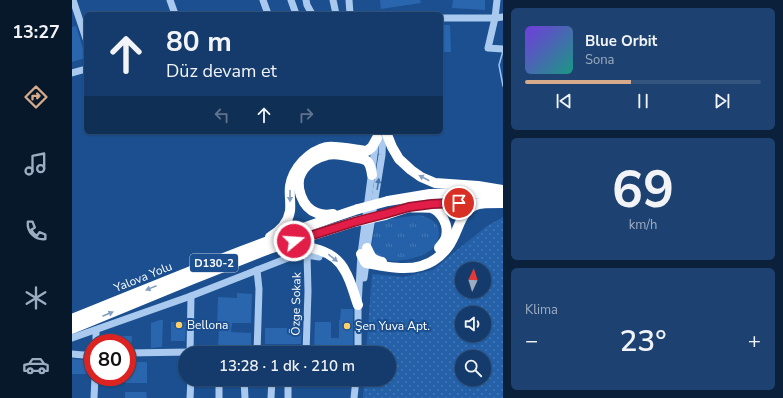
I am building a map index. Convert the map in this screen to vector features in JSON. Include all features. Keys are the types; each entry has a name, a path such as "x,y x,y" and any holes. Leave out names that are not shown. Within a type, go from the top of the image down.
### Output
{"highway":[{"path":"254,247 279,231 286,223 290,211 290,186 293,173 302,161 314,152 327,147 366,151 372,147 381,134 392,147 399,159 421,178 435,184 478,186 503,190"},
{"path":"347,213 318,214 310,209 303,201 300,192 299,180 302,172 309,164 329,154 366,160 371,166 372,175"},
{"name":"Yalova Yolu","path":"72,319 254,247 358,209 388,201 430,194 503,195"},
{"path":"364,251 366,264 390,268 421,266 442,255 449,246 464,213 472,206 485,203"},
{"name":"D130-2","path":"72,329 269,249 354,222 409,207 432,204 503,203"},
{"path":"364,251 376,261 400,264 420,261 437,250 446,238 447,230 441,214 431,208 409,207"},
{"path":"269,249 307,247 318,249 328,254 338,261 345,269 358,305"}],"street":[{"path":"73,0 84,33"},
{"path":"170,0 174,12"},
{"path":"263,0 267,12"},
{"path":"290,0 295,12"},
{"path":"306,0 311,12"},
{"path":"333,0 336,12"},
{"path":"349,0 350,12"},
{"path":"496,0 499,17 488,48 500,49"},
{"path":"443,18 499,17"},
{"path":"72,73 84,70"},
{"path":"358,346 358,305 372,175 381,134"},
{"path":"364,251 382,156 381,134"},
{"path":"72,338 191,296 293,256 307,254 319,257"},
{"name":"Özge Sokak","path":"306,346 308,291 307,254"},
{"path":"358,305 366,264"},
{"path":"257,270 259,288 257,346"},
{"path":"190,346 191,296"},
{"path":"136,353 178,352"},
{"path":"72,354 84,355"},
{"path":"94,398 95,386"},
{"path":"190,398 191,386"},
{"path":"219,386 219,398"},
{"path":"244,386 245,398"},
{"path":"272,386 272,398"},
{"path":"288,386 288,398"},
{"path":"354,398 355,386"}],"green space":[{"path":"420,215 432,220 439,229 437,242 430,251 417,257 394,261 381,259 371,251 375,223 383,220"},
{"path":"503,217 503,398 363,398 364,386 396,386 396,346 367,346 372,274 403,277 433,270 487,226"}],"building":[{"path":"380,0 420,0 421,3 381,9"},
{"path":"453,0 485,0 485,10 452,8"},
{"path":"443,25 450,25 451,52 443,52"},
{"path":"76,26 84,52 84,59 72,62 72,27"},
{"path":"237,293 252,294 251,323 232,323 231,332 251,333 251,346 218,346 218,297 237,298"},
{"path":"341,309 353,309 353,346 314,346 315,322 331,322 331,338 339,338"},
{"path":"163,320 162,347 151,348 151,323"},
{"path":"171,322 186,322 185,341 171,341"},
{"path":"265,328 302,328 301,344 265,344"},
{"path":"72,359 84,360 84,374 72,374"},
{"path":"136,362 147,362 147,383 136,383"},
{"path":"125,392 146,392 147,398 125,398"}],"waterway":[{"path":"503,51 499,65 503,86"}],"place":[{"name":"Bellona","path":"179,325"},
{"name":"Şen Yuva Apt.","path":"347,326"}],"route":[{"path":"294,241 354,222 409,207 459,203"}]}
